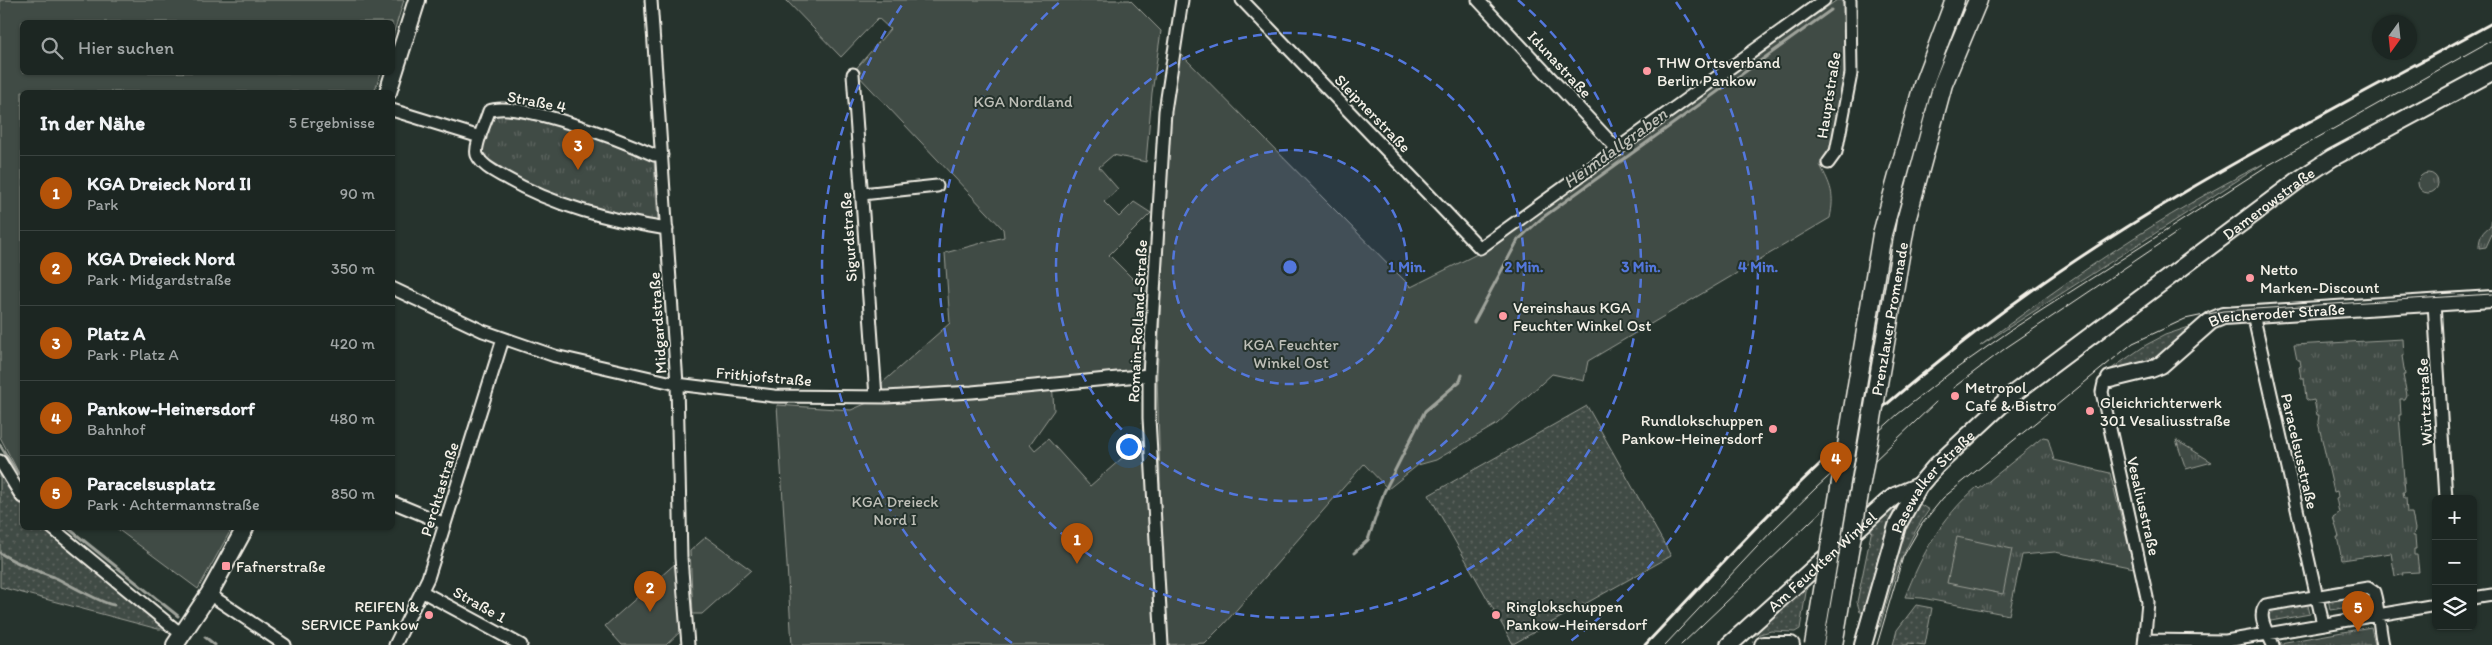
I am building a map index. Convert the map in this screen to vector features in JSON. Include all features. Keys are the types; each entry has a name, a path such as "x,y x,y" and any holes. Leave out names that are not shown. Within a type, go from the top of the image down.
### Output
{"main road":[{"path":"395,70 417,0"},
{"name":"Prenzlauer Promenade","path":"1814,645 1882,234 1923,84 1955,0"},
{"name":"Prenzlauer Promenade","path":"1833,645 1906,221 1943,84 1978,0"},
{"name":"Damerowstraße","path":"2062,358 2300,179 2332,158 2492,72"},
{"path":"389,90 393,75"},
{"name":"Bleicheroder Straße","path":"2110,378 2161,365 2216,318 2253,314 2492,300"},
{"name":"Pasewalker Straße","path":"1862,645 1897,526 1919,486 1950,451 2013,394 2062,358"},
{"name":"Am Feuchten Winkel","path":"1729,645 1886,503 1895,496 1919,486"},
{"path":"179,639 209,594 244,530"},
{"path":"1764,645 1791,645"}],"street":[{"name":"Midgardstraße","path":"651,0 677,384 681,558 688,645"},
{"name":"Romain-Rolland-Straße","path":"1162,645 1149,418 1149,375 1165,111 1182,0"},
{"name":"Sleipnerstraße","path":"1242,0 1480,248 1618,150"},
{"name":"Idunastraße","path":"1478,0 1618,150"},
{"path":"1618,150 1824,0"},
{"name":"Hauptstraße","path":"1828,163 1836,152 1851,74 1850,0"},
{"name":"Sigurdstraße","path":"853,74 876,397"},
{"name":"Straße 4","path":"480,137 489,111 499,109 552,118 588,128 654,155 662,155"},
{"path":"395,111 480,137 476,149 478,156 488,168 518,185 593,214 667,229"},
{"path":"862,194 937,186"},
{"name":"Frithjofstraße","path":"395,289 503,339 555,356 677,384 774,396 876,397 972,392 1149,375"},
{"name":"Würtzstraße","path":"2434,303 2446,495"},
{"name":"Paracelsusstraße","path":"2253,314 2323,624"},
{"name":"Perchtastraße","path":"395,645 423,592 503,339"},
{"name":"Vesaliusstraße","path":"2110,378 2102,387 2148,602 2144,642"},
{"path":"0,461 20,494"},
{"path":"395,503 445,524"},
{"path":"54,530 174,629 179,639"},
{"path":"2273,645 2262,613 2266,605 2370,589 2374,592 2379,607 2378,615 2383,645"},
{"name":"Straße 1","path":"423,592 521,645"},
{"path":"209,594 284,645"},
{"path":"2477,597 2492,595"},
{"path":"2144,642 2226,641 2432,606"}],"green space":[{"path":"0,0 404,0 395,29 395,20 20,20 20,75 380,75 375,90 20,90 20,475 0,437"},
{"path":"786,0 1130,0 1161,31 1152,93 1146,162 1113,155 1099,167 1118,189 1104,202 1119,217 1134,202 1151,213 1109,255 1148,294 1147,367 1139,371 1052,382 1054,410 1030,444 1035,450 1048,439 1090,486 1144,439 1159,645 792,645 777,405 851,410 879,398 882,383 950,323 945,253 1004,237 1003,229 854,71 890,29 878,18 841,57"},
{"name":"KGA Feuchter Winkel Ost","path":"1837,0 1841,0 1847,13 1848,48 1842,104 1834,140 1820,165 1831,190 1830,218 1588,361 1584,381 1552,374 1497,424 1436,460 1418,465 1388,489 1364,464 1224,624 1205,643 1165,645 1157,376 1170,118 1180,53 1411,287 1483,251"},
{"path":"493,114 555,125 615,145 654,161 658,223 611,213 543,190 480,156"},
{"path":"2263,164 1980,346 2118,248 2189,204"},
{"path":"2428,173 2435,176 2438,183 2435,190 2428,193 2421,190 2418,183 2421,176"},
{"path":"2492,214 2492,234 2486,247 2479,248 2482,235 2491,226"},
{"path":"2198,324 2167,353 2144,368 2101,376 2146,345 2165,335"},
{"path":"2403,339 2404,356 2402,356 2405,375 2403,375 2407,395 2405,399 2400,399 2401,415 2399,415 2405,492 2403,492 2404,498 2406,498 2407,513 2412,513 2415,529 2413,536 2415,536 2416,549 2414,549 2414,555 2417,555 2419,572 2402,573 2403,575 2395,576 2391,553 2342,560 2337,537 2339,537 2333,517 2339,513 2336,498 2338,497 2337,491 2334,492 2318,422 2319,415 2317,415 2314,400 2309,401 2306,399 2304,378 2301,378 2299,367 2301,366 2300,360 2297,360 2294,345"},
{"path":"1587,406 1671,556 1513,644 1429,495"},
{"path":"2043,437 2048,438 2054,460 2110,473 2134,568 2055,552 2022,555 2009,615 1922,598 1905,597 1926,551 1953,511 1977,487 1979,489"},
{"path":"2176,440 2212,462 2186,469"},
{"path":"0,472 20,502 20,530 47,530 169,629 158,629 0,587"},
{"path":"1918,503 1929,510 1912,537 1899,566 1880,627 1877,626 1902,536"},
{"path":"1895,505 1897,509 1880,554 1866,607 1863,612 1860,612 1857,602 1873,524"},
{"path":"119,530 231,530 198,589"},
{"path":"706,537 751,570 702,614 693,614 690,551"},
{"path":"1957,537 2012,549 2003,594 1947,583"},
{"path":"677,562 681,631 666,645 622,645 605,626"},
{"path":"1805,585 1807,586 1800,629 1795,632 1771,631 1752,636"},
{"path":"2368,593 2372,602 2370,604 2330,610 2328,598"},
{"path":"2307,601 2310,614 2268,620 2268,610"},
{"path":"1916,605 1932,608 1925,645 1908,643 1908,645 1893,645 1897,630"},
{"path":"2371,627 2375,645 2281,645 2280,643"}],"waterway":[{"name":"Heimdallgraben","path":"1474,322 1518,240 1542,218 1831,10"},
{"name":"Heimdallgraben","path":"1354,553 1368,540 1384,492 1425,411 1460,381 1462,375"},
{"path":"0,445 18,474"},
{"path":"70,530 178,616"},
{"path":"0,553 20,564 54,577 114,605"},
{"path":"205,637 215,645"}],"tram line":[{"path":"1665,645 1772,531 1816,488 1898,414 1950,373 2014,328 2267,166 2492,40"},
{"path":"1953,388 2007,347 2178,232"},
{"path":"1877,645 1903,557 1922,524 1943,498 2133,343 2185,319 2223,311 2492,294"},
{"path":"1681,645 1936,402"}],"railway":[{"path":"1645,645 1809,474 1889,402 1985,325 2045,281 2169,201 2297,128 2492,23"}],"place":[{"name":"THW Ortsverband Berlin Pankow","path":"1647,71"},
{"name":"Platz A","path":"578,170"},
{"name":"Netto Marken-Discount","path":"2250,278"},
{"name":"Vereinshaus KGA Feuchter Winkel Ost","path":"1503,316"},
{"name":"Metropol Cafe & Bistro","path":"1955,396"},
{"name":"Gleichrichterwerk 301 Vesaliusstraße","path":"2090,411"},
{"name":"Rundlokschuppen Pankow-Heinersdorf","path":"1773,429"},
{"name":"Pankow-Heinersdorf","path":"1836,483"},
{"name":"KGA Dreieck Nord II","path":"1077,564"},
{"name":"Fafnerstraße","path":"226,566"},
{"name":"KGA Dreieck Nord","path":"650,612"},
{"name":"REIFEN & SERVICE Pankow","path":"429,615"},
{"name":"Ringlokschuppen Pankow-Heinersdorf","path":"1496,615"},
{"name":"Paracelsusplatz","path":"2358,632"}],"park label":[{"name":"KGA Nordland","path":"1023,101"},
{"name":"KGA Dreieck Nord I","path":"895,510"}]}
